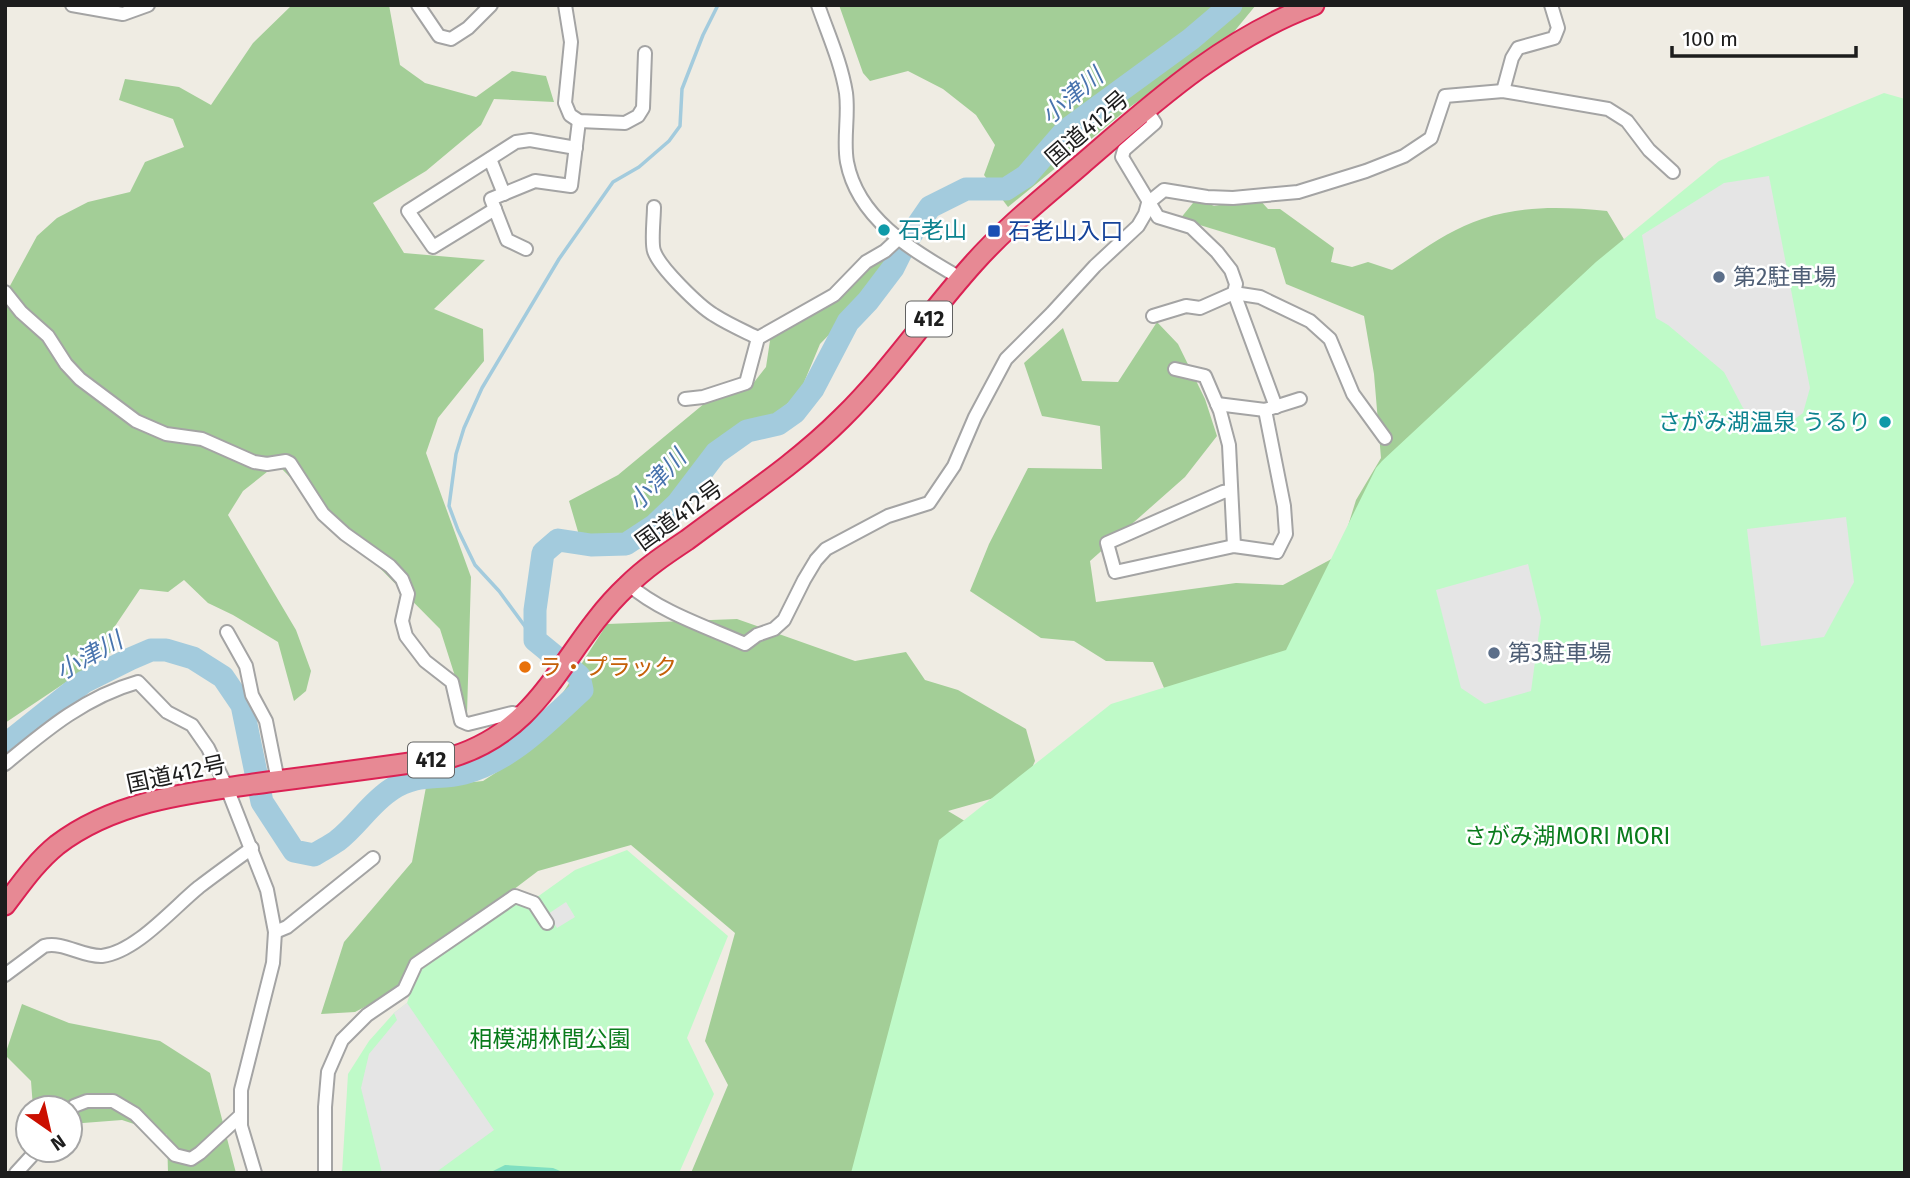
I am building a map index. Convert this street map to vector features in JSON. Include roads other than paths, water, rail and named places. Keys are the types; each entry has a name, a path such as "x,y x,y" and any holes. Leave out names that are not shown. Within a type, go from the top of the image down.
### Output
{"highway":[{"name":"国道412号","path":"5,905 43,858 58,845 97,821 150,802 227,788 452,757 475,750 497,737 526,715 597,618 628,584 778,475 812,447 896,360 960,278 1018,219 1195,69 1240,39 1314,5"}],"street":[{"path":"72,5 123,14 148,5"},
{"path":"418,5 439,36 451,39 457,37 491,5"},
{"path":"565,5 571,43 565,103 570,115 579,121 625,123 638,116 643,108 645,53"},
{"path":"818,5 841,68 846,92 847,161 852,179 877,219 900,239 960,278"},
{"path":"1503,91 1512,58 1518,48 1555,38 1558,27 1551,5"},
{"path":"628,584 672,611 745,644 757,635 774,629 785,620 804,580 816,560 827,549 888,516 929,503 954,466 975,417 1006,359 1095,266 1138,226 1148,203 1164,190 1233,198 1298,192 1320,186 1404,156 1431,138 1445,96 1503,91 1608,109 1627,121 1649,150 1673,172"},
{"path":"1146,109 1155,123 1124,150 1122,157 1158,217 1191,227 1231,270 1236,284 1234,293 1270,408 1286,534 1277,552 1234,545 1115,572 1107,543 1223,492 1231,492"},
{"path":"526,248 507,240 491,199 535,181 571,186 579,121"},
{"path":"495,209 433,247 408,211 516,142 530,140 576,148"},
{"path":"489,159 504,194"},
{"path":"654,207 653,248 658,260 711,314 758,338"},
{"path":"685,399 703,397 746,383 758,338 834,295 866,262 900,239"},
{"path":"5,292 21,312 48,336 66,364 80,379 136,421 166,434 202,439 254,462 290,463 310,498 323,514 345,534 390,566 402,579 408,594 402,615 406,636 425,662 452,682 456,693 457,712 463,723 512,713 526,715"},
{"path":"1153,316 1186,306 1200,308 1234,293 1259,297 1310,321 1330,339 1353,394 1385,438"},
{"path":"1175,369 1205,376 1217,404 1229,445 1234,545"},
{"path":"1217,404 1270,408 1300,400"},
{"path":"227,632 246,666 253,695 267,721 274,781"},
{"path":"5,764 58,720 120,687 138,682 167,712 192,725 208,748 252,848 267,890 275,932 272,963 241,1090 241,1126 256,1173"},
{"path":"5,975 44,946 51,944 90,955 102,956 118,951 135,942 199,887 252,848"},
{"path":"275,932 287,927 373,858"},
{"path":"325,1173 328,1072 342,1041 367,1015 404,990 416,964 515,896 534,903 547,923"},
{"path":"84,1102 113,1101 135,1114 175,1156 191,1159 240,1116"}],"waterway":[{"path":"535,640 499,591 475,565 458,530 449,506 456,454 482,388 559,259 613,182 639,167 669,141 680,126 682,89 718,5"},
{"name":"小津川","path":"5,745 84,682 130,659 151,650 166,650 193,658 223,677 242,705 262,802 294,851 314,855 337,841 392,789 411,780 464,773 498,759 528,739 582,690 579,676 535,640 535,610 543,553 558,540 591,545 626,544 655,525 678,503 716,453 747,431 778,424 795,412 813,389 848,322 893,268 906,242 930,207 966,189 1006,189 1026,176 1065,131 1191,39 1231,5"}],"place":[{"name":"石老山","path":"884,230"},
{"name":"石老山入口","path":"994,231"},
{"name":"第2駐車場","path":"1719,277"},
{"name":"さがみ湖温泉 うるり","path":"1885,422"},
{"name":"第3駐車場","path":"1494,653"},
{"name":"ラ・プラック","path":"525,667"}],"park label":[{"name":"さがみ湖MORI MORI","path":"1567,836"},
{"name":"相模湖林間公園","path":"550,1039"}]}
